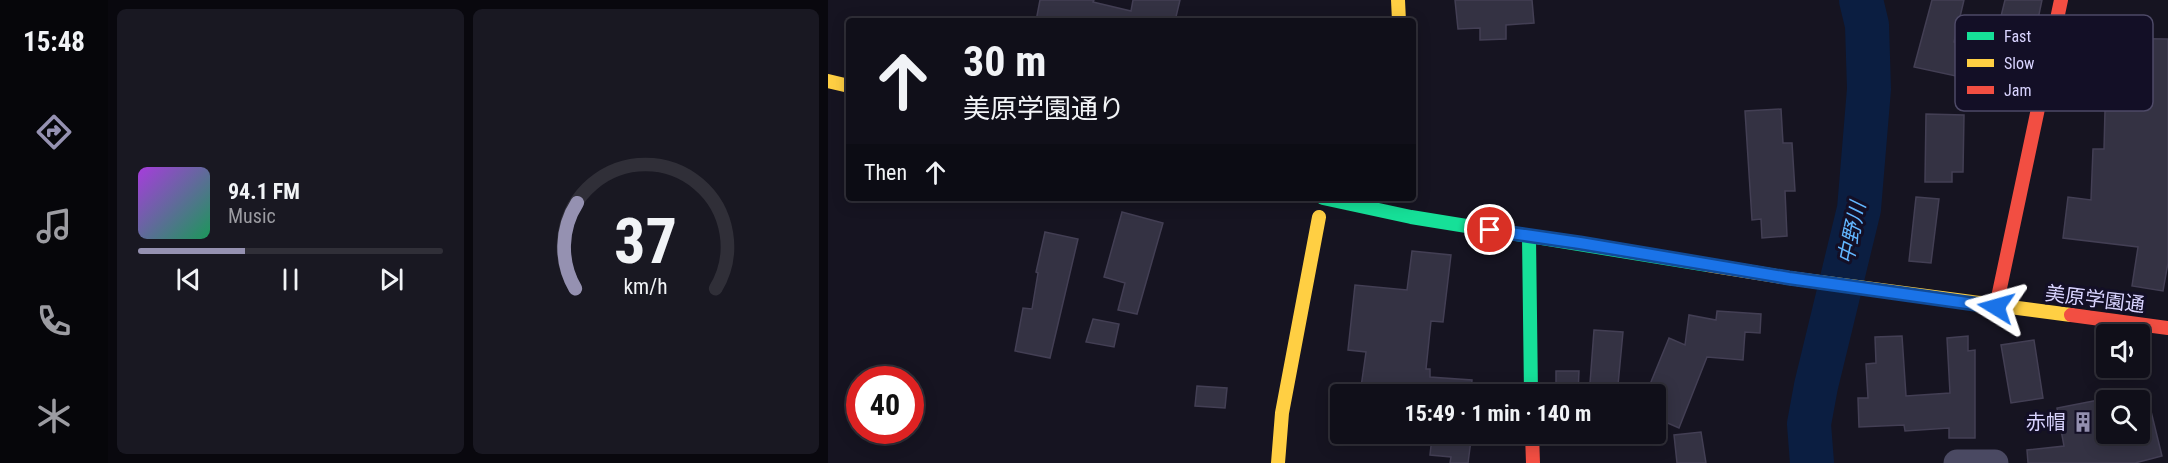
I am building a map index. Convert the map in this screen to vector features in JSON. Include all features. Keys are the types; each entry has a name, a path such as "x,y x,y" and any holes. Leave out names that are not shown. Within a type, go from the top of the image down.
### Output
{"street":[{"path":"1398,0 1399,18"},
{"path":"2058,15 2061,0"},
{"path":"828,81 846,85"},
{"path":"1996,307 2037,111"},
{"path":"1337,201 1411,217 1529,237 1531,384"},
{"path":"1410,201 1411,217"},
{"path":"1278,463 1282,413 1319,217"},
{"name":"美原学園通","path":"1529,237 1580,243 1874,290 2168,328"},
{"path":"1532,444 1533,463"},
{"path":"1958,463 1995,463"}],"building":[{"path":"1040,0 1094,0 1093,2 1131,11 1133,0 1180,0 1176,18 1037,18"},
{"path":"1455,0 1532,0 1534,23 1506,25 1506,39 1480,40 1480,28 1458,29"},
{"path":"1932,0 1964,0 1960,15 1955,15 1955,76 1914,67"},
{"path":"2005,0 2042,0 2039,15 2001,15"},
{"path":"2153,39 2168,39 2168,263 2163,291 2132,286 2138,247 2063,238 2068,197 2091,200 2093,149 2104,149 2105,111 2153,111"},
{"path":"1781,109 1783,143 1792,143 1795,191 1785,191 1787,236 1762,238 1761,219 1752,220 1745,111"},
{"path":"1926,114 1964,115 1963,172 1952,172 1952,182 1925,182"},
{"path":"1916,197 1939,199 1931,263 1909,261"},
{"path":"1122,212 1163,223 1137,314 1118,310 1125,283 1104,277"},
{"path":"1045,232 1078,239 1050,358 1015,351 1023,308 1032,309 1038,273 1036,272"},
{"path":"1412,251 1451,255 1443,322 1431,321 1426,369 1430,369 1430,377 1472,380 1472,384 1361,384 1366,352 1348,350 1355,285 1407,290"},
{"path":"1717,311 1761,314 1760,333 1745,332 1743,360 1707,357 1679,428 1666,422 1666,384 1650,384 1669,338 1685,345 1689,315 1716,320"},
{"path":"1093,319 1119,324 1114,347 1086,342"},
{"path":"1594,330 1623,332 1618,384 1590,383"},
{"path":"1902,336 1906,396 1950,393 1947,338 1968,336 1968,351 1975,350 1975,438 1949,438 1949,428 1905,431 1904,425 1859,427 1858,398 1868,398 1866,364 1876,363 1875,337"},
{"path":"2034,340 2043,398 2011,403 2001,345"},
{"path":"1556,371 1579,371 1578,384 1556,384"},
{"path":"1197,386 1227,388 1225,408 1195,406"},
{"name":"赤帽","path":"2096,401 2096,444 2150,444 2150,407 2162,456 2135,463 2028,463 2027,450 2064,446 2057,408"},
{"path":"1701,432 1706,463 1677,463 1674,435"},
{"path":"1431,444 1470,444 1468,463 1450,463 1451,457 1430,455"}],"waterway":[{"name":"中野川","path":"1812,463 1809,424 1816,386 1859,209 1869,89 1867,25 1861,0"}],"traffic: fast":[{"path":"1337,201 1411,217 1708,265"},
{"path":"1529,237 1531,384"}],"traffic: slow":[{"path":"1398,0 1399,18"},
{"path":"828,81 846,85"},
{"path":"1278,463 1282,413 1319,217"},
{"path":"1708,265 1789,278 2071,315"}],"traffic: jam":[{"path":"2058,15 2061,0"},
{"path":"1996,307 2037,111"},
{"path":"2071,315 2168,328"},
{"path":"1532,444 1533,463"}],"place":[{"name":"赤帽","path":"2083,422"}],"route":[{"path":"1490,230 1789,278 1996,307"}]}
